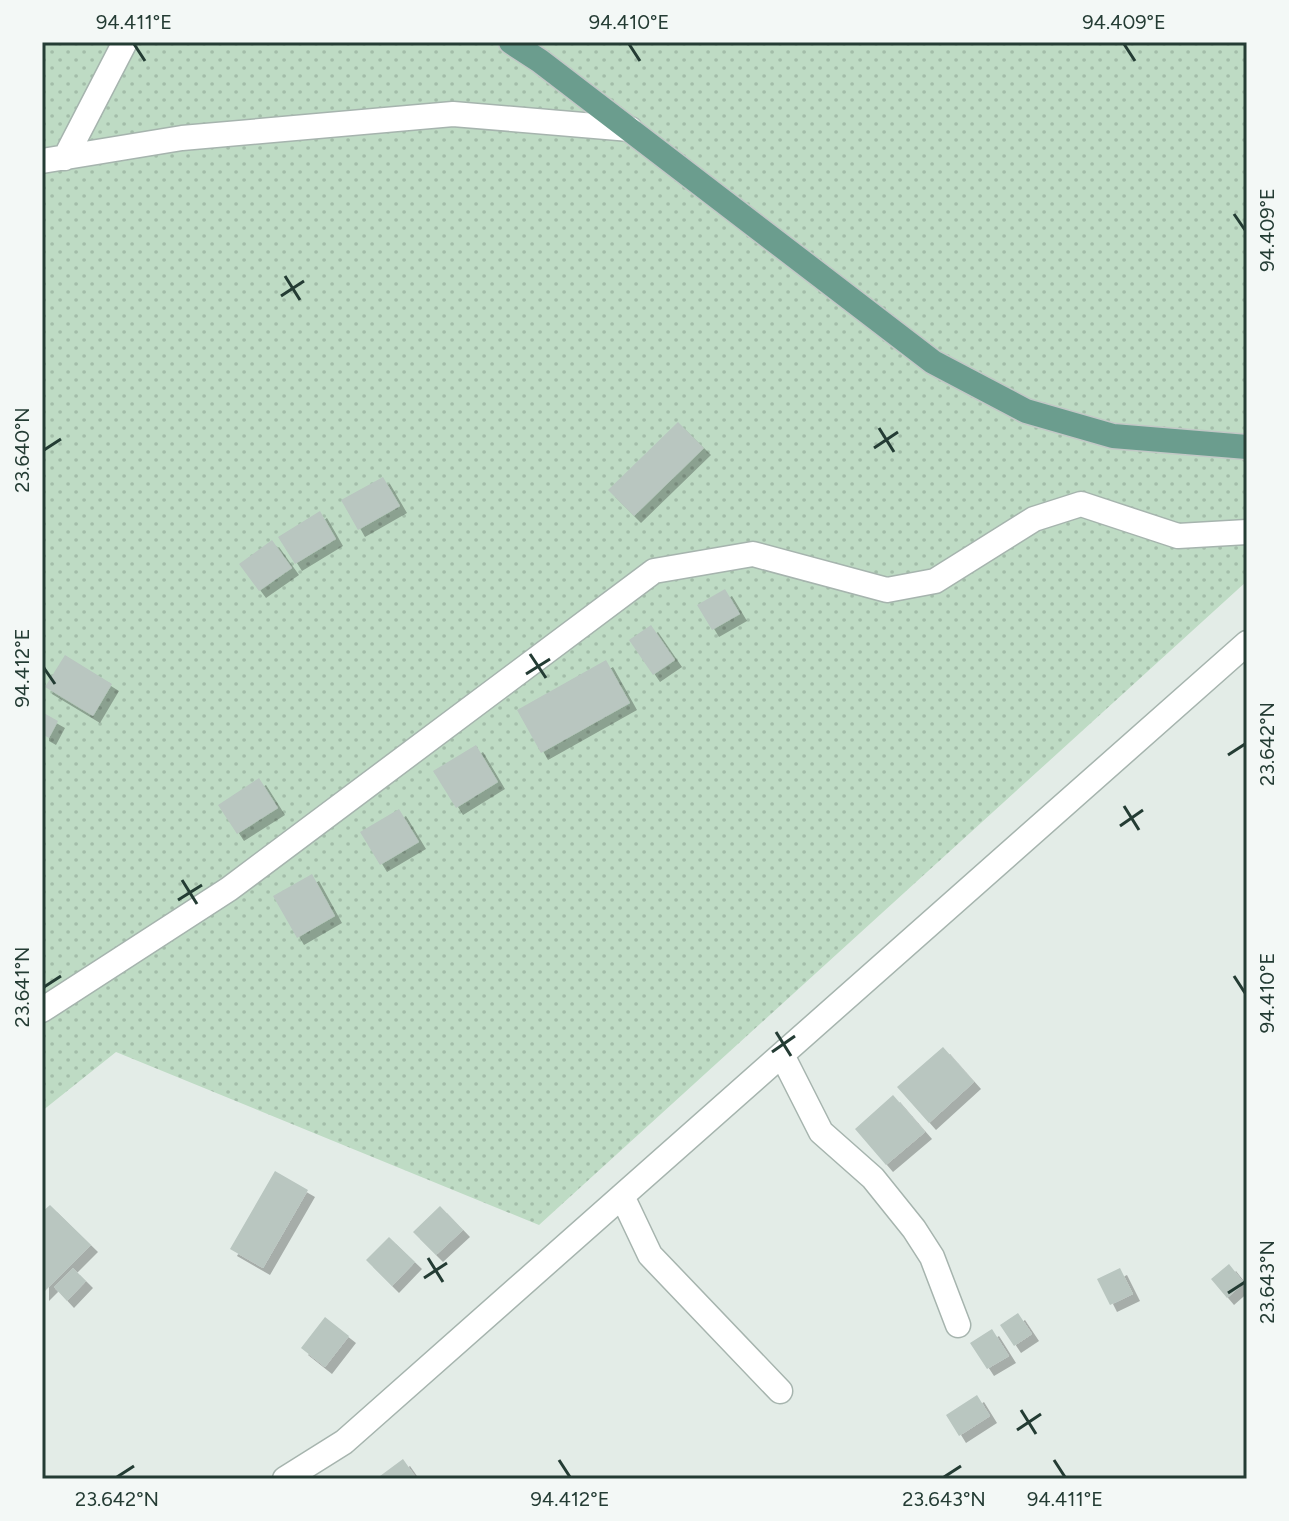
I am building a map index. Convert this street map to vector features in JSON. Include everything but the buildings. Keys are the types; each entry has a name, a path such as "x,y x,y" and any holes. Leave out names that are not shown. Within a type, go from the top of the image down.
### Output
{"main road":[{"path":"511,42 630,129 933,362 1026,411 1113,436 1247,447"}],"street":[{"path":"54,160 125,42"},
{"path":"54,160 182,138 453,114 630,129"},
{"path":"42,1010 229,889 654,571 753,554 887,590 935,581 1034,519 1081,504 1178,536 1247,532"},
{"path":"285,1479 344,1442 1247,643"},
{"path":"782,1055 821,1132 873,1178 914,1229 932,1257 958,1325"},
{"path":"622,1196 650,1255 780,1391"}],"green space":[{"path":"42,42 1247,42 1247,581 539,1225 116,1052 42,1111"}]}
